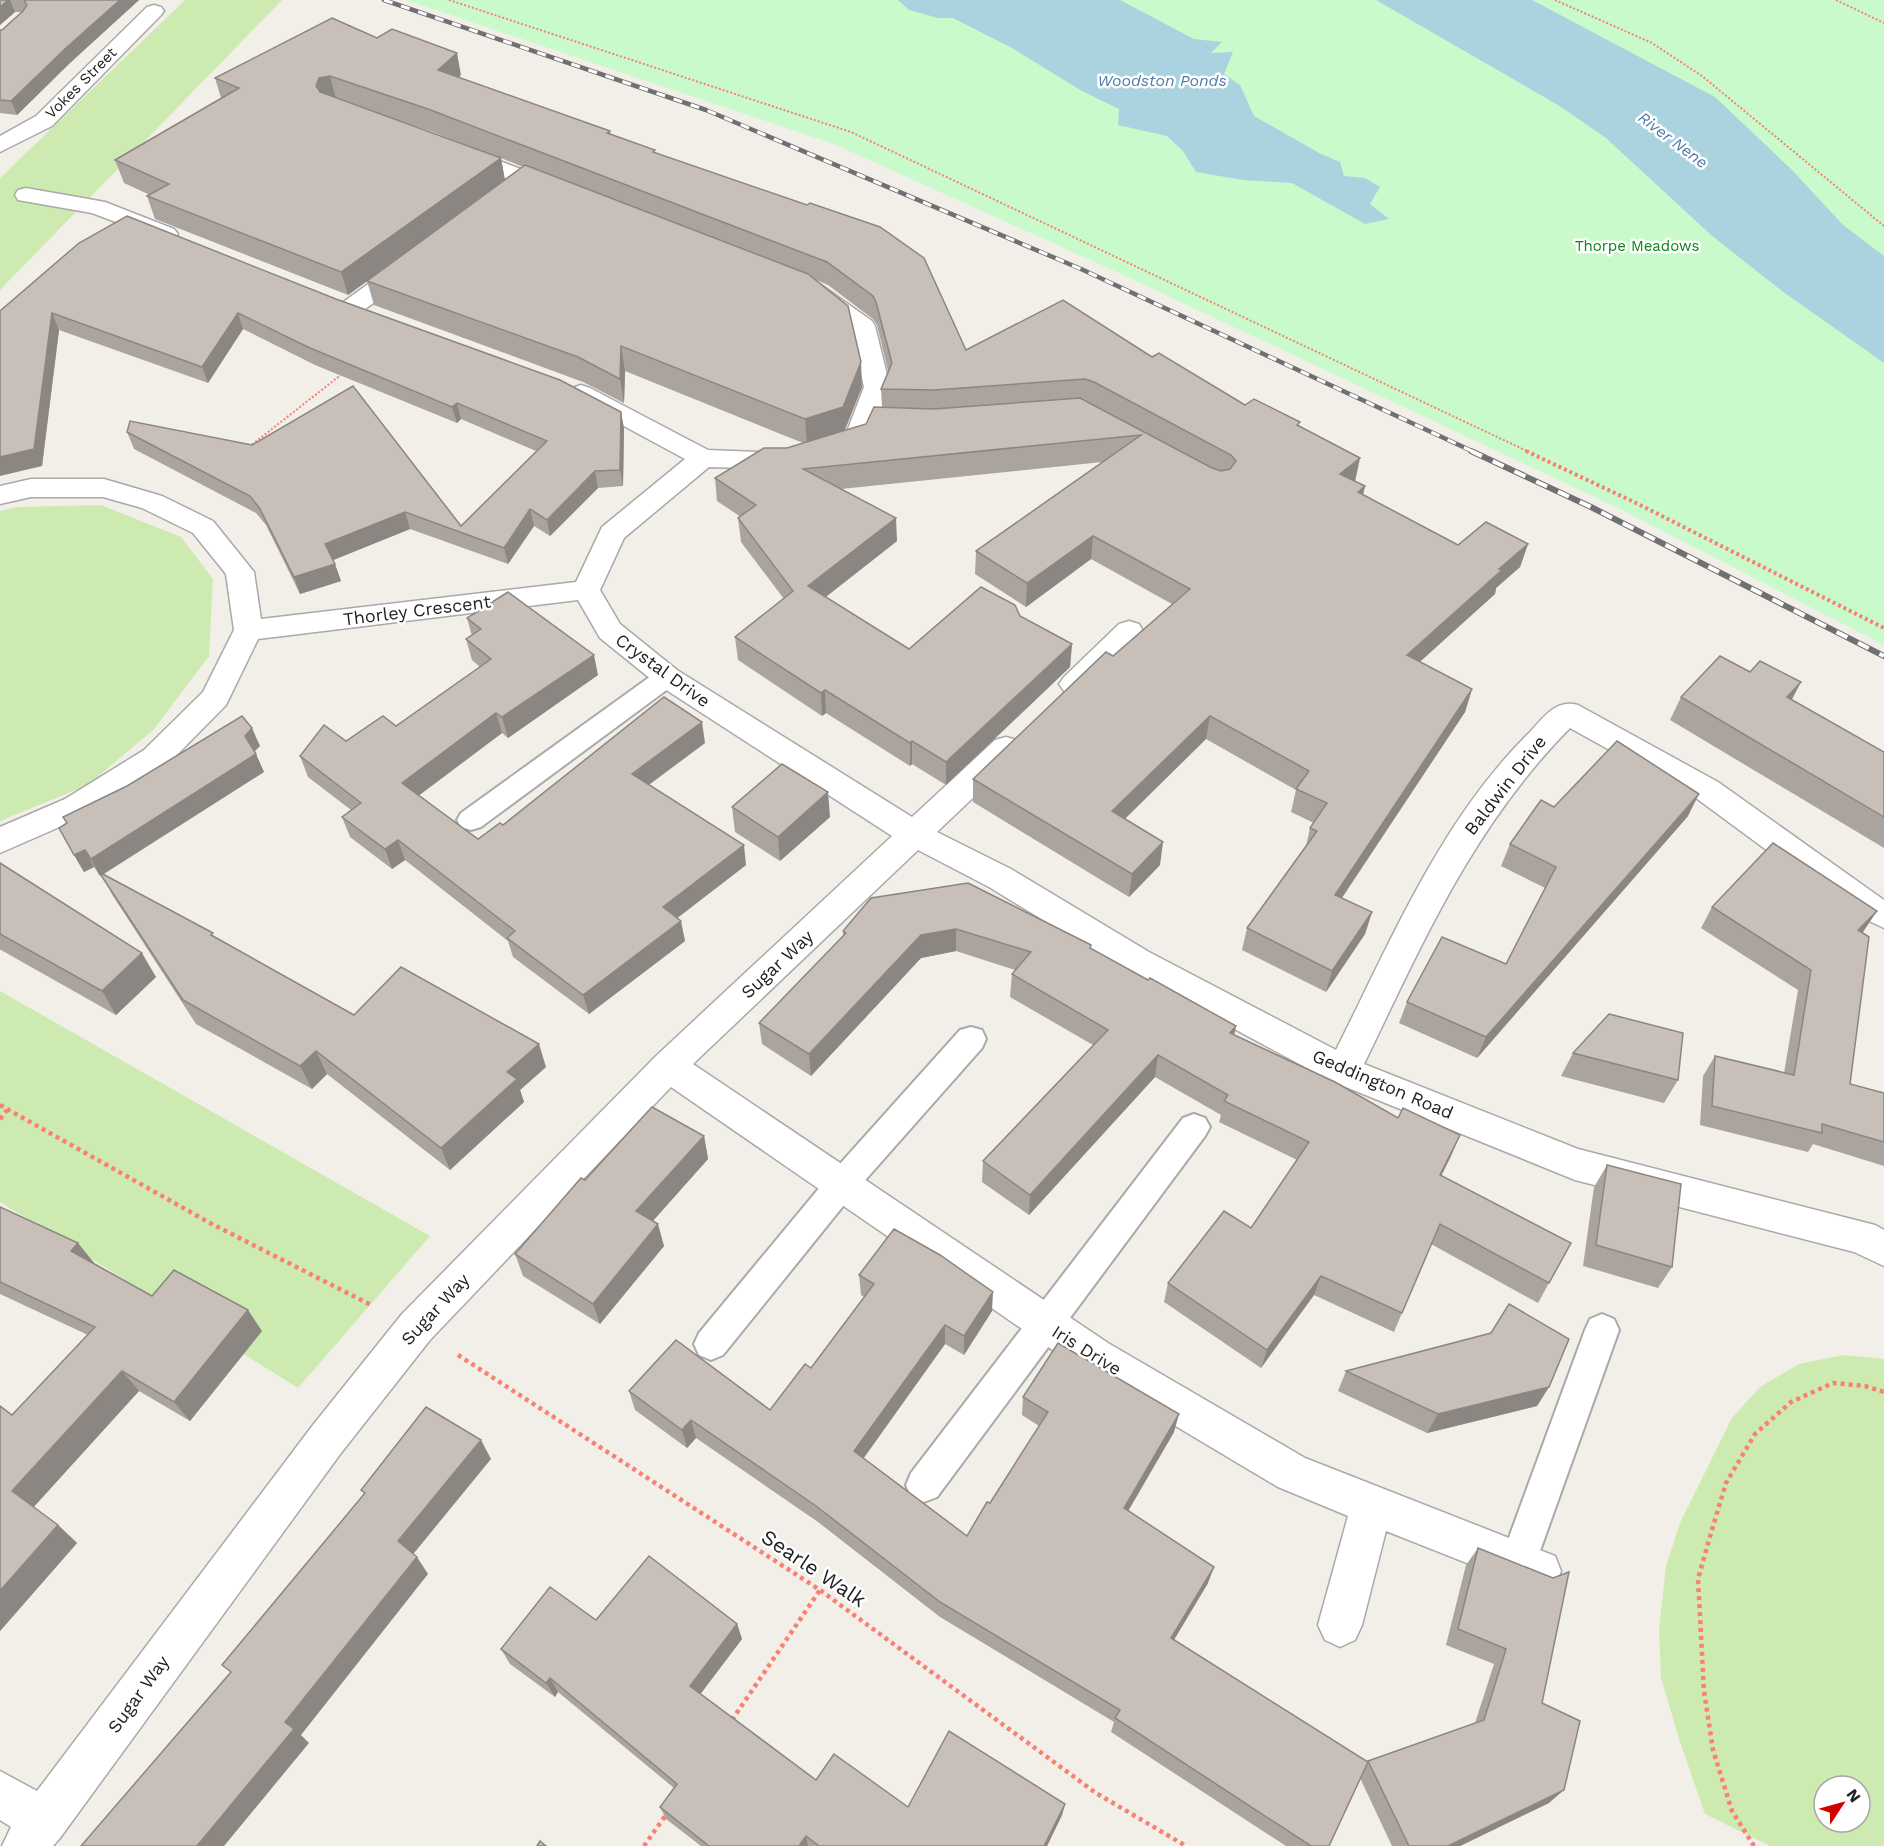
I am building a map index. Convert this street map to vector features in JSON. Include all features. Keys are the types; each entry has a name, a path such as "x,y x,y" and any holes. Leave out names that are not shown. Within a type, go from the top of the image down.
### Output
{"street":[{"name":"Vokes Street","path":"0,145 44,121 154,11"},
{"path":"435,143 517,186 580,200"},
{"path":"26,195 97,207 186,242"},
{"path":"382,319 340,304 425,254"},
{"path":"562,385 703,458 788,461 857,439 876,422 877,387 863,326 819,292 797,284"},
{"path":"586,590 612,533 703,458"},
{"path":"0,495 31,488 104,488 152,502 204,527 240,572 248,630 215,698 154,758 76,807 0,841"},
{"name":"Thorley Crescent","path":"248,630 586,590"},
{"name":"Crystal Drive","path":"586,590 610,631 667,677 916,835"},
{"path":"1052,705 1129,631"},
{"path":"1066,650 1094,665"},
{"name":"Baldwin Drive","path":"1343,1071 1456,849 1540,737 1567,713 1707,790 1864,904 1884,915"},
{"name":"Sugar Way","path":"34,1834 327,1439 416,1327 668,1066 1026,729"},
{"name":"Geddington Road","path":"916,835 1000,878 1137,961 1343,1071 1575,1164 1862,1237 1884,1249"},
{"name":"Iris Drive","path":"668,1066 1094,1356 1292,1473 1529,1567"},
{"path":"1340,1625 1372,1505"},
{"path":"0,1794 34,1834"}],"lane":[{"path":"471,820 667,677"},
{"path":"711,1344 841,1185 971,1039"},
{"path":"924,1485 1194,1127"},
{"path":"1529,1567 1602,1330"}],"path":[{"path":"449,0 851,132 1636,503 1884,628"},
{"path":"1555,0 1652,43 1702,76 1884,226"},
{"path":"1836,0 1884,23"},
{"path":"244,452 346,371"},
{"name":"Searle Walk","path":"0,1104 210,1223 416,1327 820,1590 1096,1793 1186,1846"},
{"path":"0,1119 7,1110"},
{"path":"1754,1846 1732,1811 1713,1750 1704,1691 1698,1579 1711,1533 1726,1483 1755,1434 1791,1402 1833,1383 1865,1386 1884,1392"},
{"path":"730,1722 820,1590"},
{"path":"644,1846 671,1808"}],"green space":[{"path":"185,0 282,0 0,290 0,178"},
{"name":"Thorpe Meadows","path":"406,0 1884,0 1884,645 1618,508 1119,273 834,144"},
{"path":"101,505 181,537 213,579 209,656 154,729 88,785 0,821 0,511 17,507"},
{"path":"0,991 430,1236 298,1388 0,1202"},
{"path":"1844,1355 1884,1359 1884,1846 1770,1846 1705,1814 1661,1678 1659,1630 1666,1566 1680,1523 1732,1418 1760,1387 1799,1364"}],"water":[{"name":"Woodston Ponds","path":"898,0 1120,0 1194,39 1222,42 1211,53 1233,52 1224,74 1240,85 1254,116 1321,154 1340,162 1344,176 1365,178 1380,187 1370,204 1389,219 1365,224 1292,183 1243,180 1196,172 1183,151 1167,136 1118,125 1119,109 1082,91 1012,48 953,18 938,18 909,10"},
{"name":"River Nene","path":"1376,0 1532,0 1715,97 1792,170 1843,225 1884,256 1884,363 1782,291 1711,235 1606,138 1558,105"}],"building":[{"path":"0,0 8,0 0,7"},
{"path":"24,0 120,0 11,101 0,100 0,30 23,11 27,5"},
{"path":"332,18 377,38 392,29 457,53 438,70 610,131 607,133 655,150 653,152 807,205 810,203 880,227 924,258 966,350 1063,300 1152,357 1159,353 1245,405 1254,399 1300,422 1297,425 1360,458 1340,474 1365,486 1358,492 1458,545 1486,522 1528,544 1407,655 1472,689 1335,895 1372,912 1332,971 1247,928 1317,831 1310,828 1327,803 1296,789 1309,771 1210,716 1112,811 1163,842 1132,874 973,779 1106,652 1113,656 1190,589 1093,536 1027,583 976,551 1141,435 803,469 896,518 808,586 909,649 981,587 1015,605 1020,616 1072,644 946,762 912,741 910,743 825,690 821,693 735,637 793,591 738,518 756,505 715,478 764,448 787,448 866,424 874,407 934,409 1080,398 1212,468 1221,471 1230,469 1236,461 1231,455 1085,379 934,390 881,389 892,363 876,302 873,296 827,262 428,109 330,76 319,78 316,86 320,92 501,158 341,272 147,196 169,184 115,160 239,88 215,78"},
{"path":"525,165 808,274 848,306 861,362 843,407 805,419 621,346 620,379 578,357 367,281"},
{"path":"127,216 336,299 560,380 621,412 620,470 595,471 547,520 530,509 504,548 405,512 325,544 335,564 294,577 260,509 250,496 127,432 130,421 252,445 353,386 461,526 547,441 457,403 452,407 310,348 238,313 202,367 52,313 34,449 0,457 0,311 79,243"},
{"path":"508,592 594,655 502,717 496,713 402,783 478,839 500,823 503,825 664,697 702,722 632,774 744,845 663,907 681,921 583,995 507,938 515,931 398,840 385,849 342,817 361,803 300,756 324,725 346,741 383,716 396,726 491,659 466,639 481,629 467,618"},
{"path":"1720,656 1750,672 1760,661 1801,682 1787,697 1884,752 1884,817 1681,697"},
{"path":"242,716 252,728 245,736 256,754 91,859 85,850 74,855 59,828 67,823 63,817 127,786"},
{"path":"1617,741 1699,794 1486,1037 1407,1002 1442,937 1506,964 1556,867 1510,844 1541,800 1554,807"},
{"path":"782,764 828,792 778,837 732,807"},
{"path":"1773,843 1877,911 1858,930 1869,937 1850,1084 1884,1093 1884,1142 1822,1124 1822,1133 1712,1106 1715,1056 1794,1075 1811,970 1712,907"},
{"path":"0,863 142,953 102,991 0,934"},
{"path":"99,872 213,933 211,935 354,1015 401,967 539,1044 507,1072 517,1079 441,1148 316,1051 300,1066 183,1000"},
{"path":"968,883 1091,945 1090,948 1148,980 1150,978 1236,1026 1230,1033 1335,1082 1398,1118 1403,1108 1460,1135 1440,1175 1571,1243 1549,1283 1440,1224 1402,1313 1321,1276 1267,1350 1168,1283 1224,1211 1251,1228 1309,1142 1224,1101 1228,1095 1158,1055 1030,1195 983,1161 1108,1030 1012,974 1031,952 956,929 921,935 809,1054 759,1023 846,933 843,931 871,898"},
{"path":"1609,1014 1683,1033 1678,1080 1573,1053"},
{"path":"652,1107 704,1136 636,1211 658,1224 593,1304 515,1254 581,1178 585,1180"},
{"path":"1607,1165 1681,1184 1672,1267 1596,1245"},
{"path":"0,1207 78,1243 71,1251 152,1296 174,1270 248,1310 174,1402 122,1371 12,1491 58,1525 0,1591 0,1406 12,1415 95,1327 0,1282"},
{"path":"894,1229 940,1255 993,1292 964,1336 945,1325 854,1451 967,1536 987,1502 990,1503 1048,1412 1023,1397 1058,1343 1179,1414 1124,1508 1214,1567 1171,1638 1368,1762 1329,1846 1311,1846 1115,1718 1120,1710 940,1602 816,1506 691,1420 682,1430 629,1391 676,1340 770,1410 805,1364 811,1368 874,1284 859,1275"},
{"path":"1509,1304 1569,1339 1549,1387 1438,1414 1346,1371 1491,1333"},
{"path":"426,1407 481,1440 398,1541 417,1557 285,1722 294,1729 197,1846 81,1846 231,1672 222,1665 365,1493 361,1490"},
{"path":"1478,1548 1553,1578 1569,1572 1542,1703 1580,1721 1564,1790 1448,1846 1409,1846 1368,1761 1484,1720 1506,1649 1458,1629"},
{"path":"649,1556 737,1624 690,1686 816,1780 834,1754 908,1807 949,1731 1065,1804 1044,1846 819,1846 806,1836 799,1846 709,1846 660,1807 677,1784 550,1678 546,1683 501,1649 550,1587 596,1620"}],"railway":[{"path":"384,0 706,110 1081,269 1474,452"},
{"path":"1471,451 1591,507 1884,656"}]}
